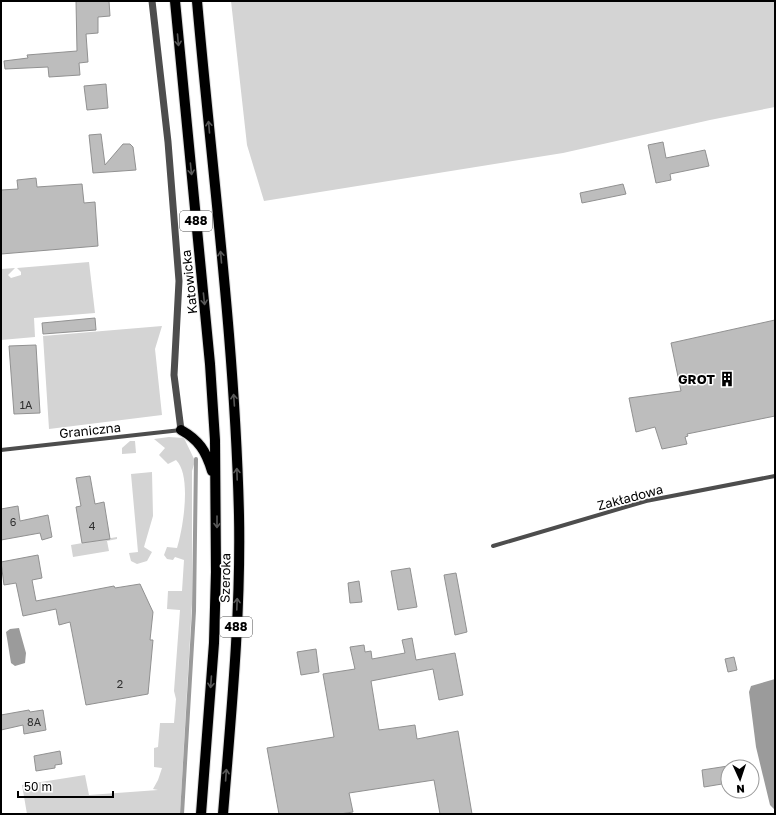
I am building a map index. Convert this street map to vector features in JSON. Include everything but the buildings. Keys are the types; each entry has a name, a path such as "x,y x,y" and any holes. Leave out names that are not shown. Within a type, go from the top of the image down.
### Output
{"main road":[{"name":"Katowicka","path":"175,1 209,356 215,440"},
{"name":"Szeroka","path":"197,1 231,359 236,439 239,565 223,814"},
{"path":"181,430 194,437 202,446 208,457 216,482"},
{"name":"Szeroka","path":"201,814 214,643 216,572 215,440"}],"street":[{"path":"152,1 168,142 179,281 174,375 181,430"},
{"name":"Graniczna","path":"1,450 181,430"},
{"name":"Zakładowa","path":"493,546 646,501 775,476"}],"shaded area":[{"path":"231,1 775,1 775,107 563,153 264,201 247,145"},
{"path":"89,262 95,313 34,318 35,337 1,340 1,269 15,268 8,275 11,278 21,275 21,272 17,268"},
{"path":"162,326 155,349 162,415 49,429 43,336"},
{"path":"169,437 184,438 195,461 192,471 192,604 180,814 27,814 22,785 85,775 89,795 158,790 153,789 162,768 154,767 154,748 158,747 160,723 174,723 176,699 174,691 180,610 167,609 168,591 182,591 184,560 175,557 173,560 167,559 164,555 167,547 177,548 182,528 185,502 184,477 181,467 176,460 168,464 159,455 165,448 154,439"},
{"path":"130,441 135,441 136,453 122,454 122,448"},
{"path":"152,472 153,516 144,547 152,552 147,561 137,564 131,561 129,553 138,552 131,474"},
{"path":"117,537 117,539 107,541 109,551 73,557 71,545"},
{"path":"19,628 26,653 25,663 15,666 11,663 6,632 10,629"},
{"path":"775,679 775,810 770,805 756,747 749,692 751,686"}],"waterway":[{"path":"182,814 194,611 196,459"}],"place":[{"name":"GROT","path":"727,379"}]}
